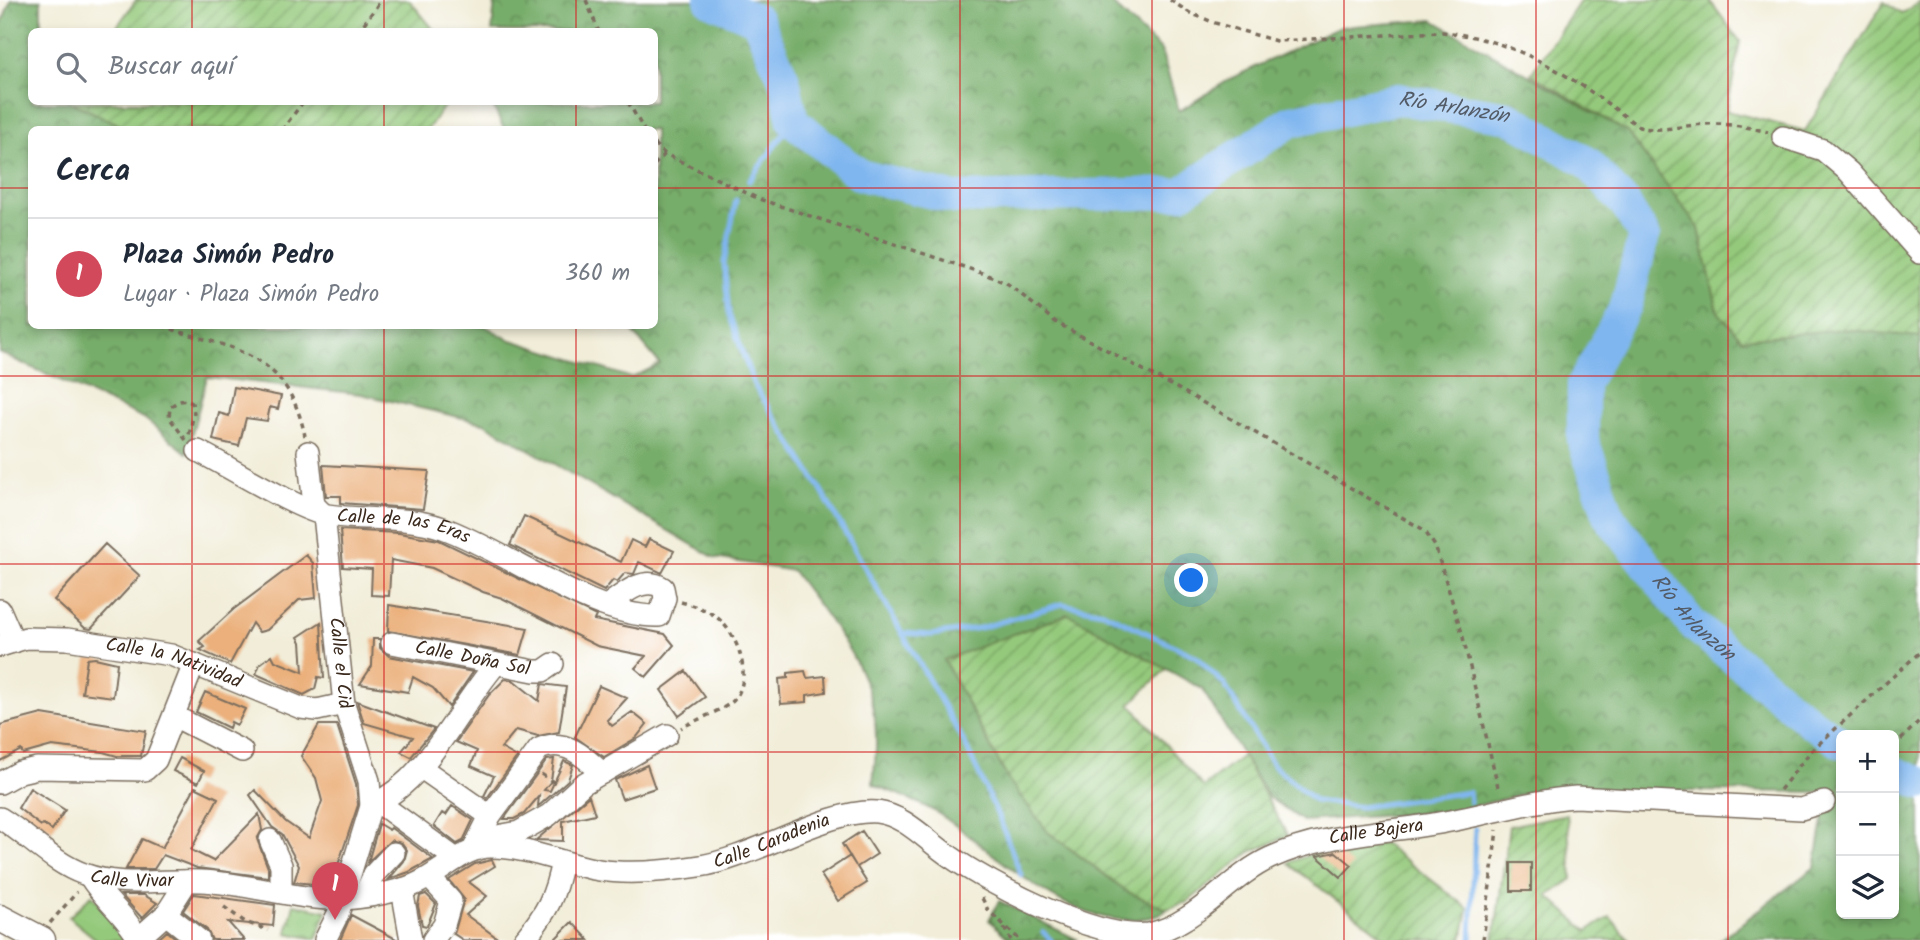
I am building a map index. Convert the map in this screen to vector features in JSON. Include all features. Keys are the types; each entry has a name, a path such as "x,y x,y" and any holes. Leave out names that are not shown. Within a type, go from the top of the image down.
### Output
{"street":[{"path":"1783,137 1823,150 1849,172 1920,253"},
{"name":"Calle de las Eras","path":"193,446 324,515 403,519 443,528 567,589 646,617 659,616 665,598"},
{"name":"Calle el Cid","path":"308,452 314,505 324,515 344,704 375,804 325,940"},
{"path":"0,610 7,644"},
{"name":"Calle la Natividad","path":"7,644 26,638 67,639 171,655 302,708 317,710 344,704"},
{"name":"Calle Doña Sol","path":"392,643 534,671 543,671 553,664"},
{"path":"0,783 20,772 37,768 145,770 156,760 194,664"},
{"path":"465,854 375,804 420,767 472,691 496,664"},
{"path":"174,716 242,751"},
{"path":"342,899 402,889 431,879 489,835 519,832 549,815 571,793 667,734"},
{"path":"465,854 539,749 546,745 579,752 602,773"},
{"path":"420,767 490,817"},
{"name":"Calle Bajera","path":"966,868 1096,930 1122,936 1147,934 1185,920 1243,874 1270,858 1303,846 1460,819 1539,799 1576,797 1766,808 1801,808 1824,802"},
{"name":"Calle Caradenia","path":"465,854 510,848 601,870 642,872 705,865 778,842 844,815 864,812 881,813 899,819 966,868"},
{"name":"Calle Vivar","path":"0,818 66,867 90,877 135,881 187,881 342,899"},
{"path":"270,840 281,865 281,892"},
{"path":"364,896 374,874 394,853"},
{"path":"524,940 546,914 557,890 562,861"},
{"path":"90,877 103,899 125,919 139,939 166,914 187,881"},
{"path":"431,879 451,901 444,925 433,940"},
{"path":"402,889 411,940"},
{"path":"166,914 199,940"},
{"path":"0,919 40,939"}],"path":[{"path":"361,28 381,0"},
{"path":"586,0 597,28"},
{"path":"1170,0 1190,13 1215,23 1276,41 1442,32 1464,34 1521,50 1555,68 1639,127 1653,131 1708,124 1734,125 1783,137"},
{"path":"285,126 301,105"},
{"path":"630,105 642,126"},
{"path":"658,148 665,154 759,199 1008,284 1057,323 1195,398 1424,530 1435,546 1462,633 1499,785 1500,808 1483,940"},
{"path":"658,161 665,154"},
{"path":"171,329 257,357 285,384 298,406 308,452"},
{"path":"186,400 192,404 193,446 169,417 170,407 178,401 186,400"},
{"path":"665,598 702,608 719,620 731,633 743,668 742,684 734,701 667,734"},
{"path":"1766,808 1811,751 1920,652"},
{"path":"1899,742 1920,720"},
{"path":"528,766 571,793"},
{"path":"966,868 988,910 1020,940"},
{"path":"40,939 90,877"},
{"path":"224,907 245,922 268,930"},
{"path":"1002,923 1011,940"}],"green space":[{"path":"11,0 41,0 41,28 28,28 28,105 77,105 123,126 28,126 28,329 490,329 508,339 632,378 660,364 631,329 658,329 658,126 503,126 492,105 658,105 658,28 492,28 495,0 1108,0 1161,50 1179,111 1232,78 1340,27 1433,20 1627,132 1699,228 1718,311 1742,339 1842,329 1920,337 1920,940 1720,940 1815,867 1828,792 1539,790 1455,811 1303,821 1268,797 1202,689 1068,614 944,660 1008,779 1048,832 1128,892 1167,909 1149,918 1137,919 1110,918 1084,911 1059,900 1034,884 934,811 873,784 876,736 868,689 848,647 793,571 715,558 484,423 361,394 207,377 187,453 144,418 0,353 0,28"},
{"path":"136,0 409,0 432,28 116,28"},
{"path":"1581,0 1709,0 1740,41 1727,111 1805,131 1884,2 1901,14 1920,2 1920,337 1842,329 1742,339 1718,312 1699,228 1627,132 1531,74"},
{"path":"77,105 445,105 430,126 123,126"},
{"path":"1068,614 1166,669 1130,704 1203,787 1243,756 1288,836 1250,852 1187,902 1167,909 1128,892 1048,832 1008,779 944,660"},
{"path":"1567,814 1572,879 1548,896 1587,931 1610,917 1629,940 1494,940 1509,826"},
{"path":"1383,843 1468,908 1462,940 1388,940 1288,863 1322,850"},
{"path":"92,895 132,940 97,940 69,917"},
{"path":"999,901 1078,940 1010,940 989,920"},
{"path":"294,904 327,911 316,939 287,933"}],"building":[{"path":"234,387 281,396 278,409 270,407 267,421 246,418 239,446 213,440 219,413 229,416"},
{"path":"323,465 429,471 423,509 341,503 341,496 326,496"},
{"path":"524,516 621,562 631,540 645,547 649,539 674,551 662,573 639,562 634,574 625,573 617,582 613,580 604,591 510,545"},
{"path":"340,530 399,533 439,540 596,616 594,620 665,634 674,645 646,677 635,668 646,656 597,646 502,598 432,568 391,560 389,596 371,595 372,569 343,567"},
{"path":"105,544 140,576 91,629 85,628 54,600"},
{"path":"306,555 313,563 316,598 299,600 267,630 259,632 252,623 230,664 200,650 205,647 199,641 234,609"},
{"path":"389,605 528,628 520,655 388,631"},
{"path":"321,622 324,678 318,677 315,689 304,695 256,674 260,664 272,655 275,661 303,672 301,642 298,637"},
{"path":"373,639 380,639 380,648 389,656 473,672 449,707 433,688 413,677 408,692 360,684 372,666"},
{"path":"87,659 117,663 113,697 82,693"},
{"path":"686,671 705,697 679,716 661,690"},
{"path":"805,671 807,678 825,676 826,692 807,695 807,702 781,704 779,679 788,678 788,673"},
{"path":"505,679 513,680 539,701 542,684 566,687 559,732 538,736 516,730 501,748 517,757 487,798 484,796 494,776 471,766 477,751 456,742 489,695"},
{"path":"599,686 627,698 607,720 612,726 632,712 647,724 636,738 604,757 575,737"},
{"path":"205,692 245,709 237,725 231,722 229,728 196,712"},
{"path":"357,701 434,729 411,757 401,752 413,737 364,723"},
{"path":"42,714 146,731 141,756 117,756 52,746 23,754 21,750 0,761 0,725"},
{"path":"319,725 337,725 356,784 358,805 331,886 294,882 299,866 282,834 272,827 250,795 255,790 286,822 309,838 322,801 316,778 301,756"},
{"path":"180,758 204,771 198,783 173,771"},
{"path":"554,759 551,781 544,790 550,791 564,761 573,765 568,780 538,806 539,796 524,814 514,819 504,819 547,760"},
{"path":"647,765 655,788 622,799 615,780"},
{"path":"195,787 218,798 191,850 213,861 259,814 262,830 257,839 268,868 268,877 197,868 163,855 154,869 126,869 142,839 162,848"},
{"path":"30,788 65,810 52,830 43,824 41,826 18,808"},
{"path":"589,796 595,814 563,821 563,841 536,840"},
{"path":"452,806 473,820 463,841 457,844 434,826 442,813 446,815"},
{"path":"379,824 389,830 391,828 433,859 389,879 404,861 407,850 402,843 391,840 368,862"},
{"path":"862,831 877,854 857,867 867,883 838,901 821,875 850,856 842,844"},
{"path":"1336,852 1352,865 1341,877 1317,856"},
{"path":"492,860 495,866 469,882 487,896 466,915 500,940 463,940 454,934 464,899 449,880 475,864"},
{"path":"1511,863 1531,863 1531,891 1511,891"},
{"path":"194,894 275,905 273,926 228,922 244,940 212,940 207,930 183,911"},
{"path":"426,894 436,904 427,926 422,925 418,906 420,896"},
{"path":"121,895 144,895 157,903 142,918"},
{"path":"351,915 398,940 340,940"},
{"path":"572,922 589,940 554,940"},
{"path":"167,931 178,940 157,940"}],"waterway":[{"name":"Río Arlanzón","path":"710,0 757,20 784,79 793,121 860,175 952,198 1181,193 1291,121 1398,99 1509,117 1587,162 1625,204 1644,235 1626,306 1583,384 1583,440 1610,518 1692,624 1809,721 1836,740"},
{"path":"749,181 793,121"},
{"path":"736,200 724,263 729,314 754,385 817,483 964,742 1000,820 1021,875"},
{"path":"902,633 931,635 980,628 1062,604 1103,612 1195,656 1224,684 1273,765 1315,801 1361,807 1469,792 1470,802"},
{"name":"Río Arlanzón","path":"1899,774 1920,783"},
{"path":"1471,940 1475,828"},
{"path":"1043,932 1051,940"}],"place":[{"name":"Plaza Simón Pedro","path":"335,920"}]}
